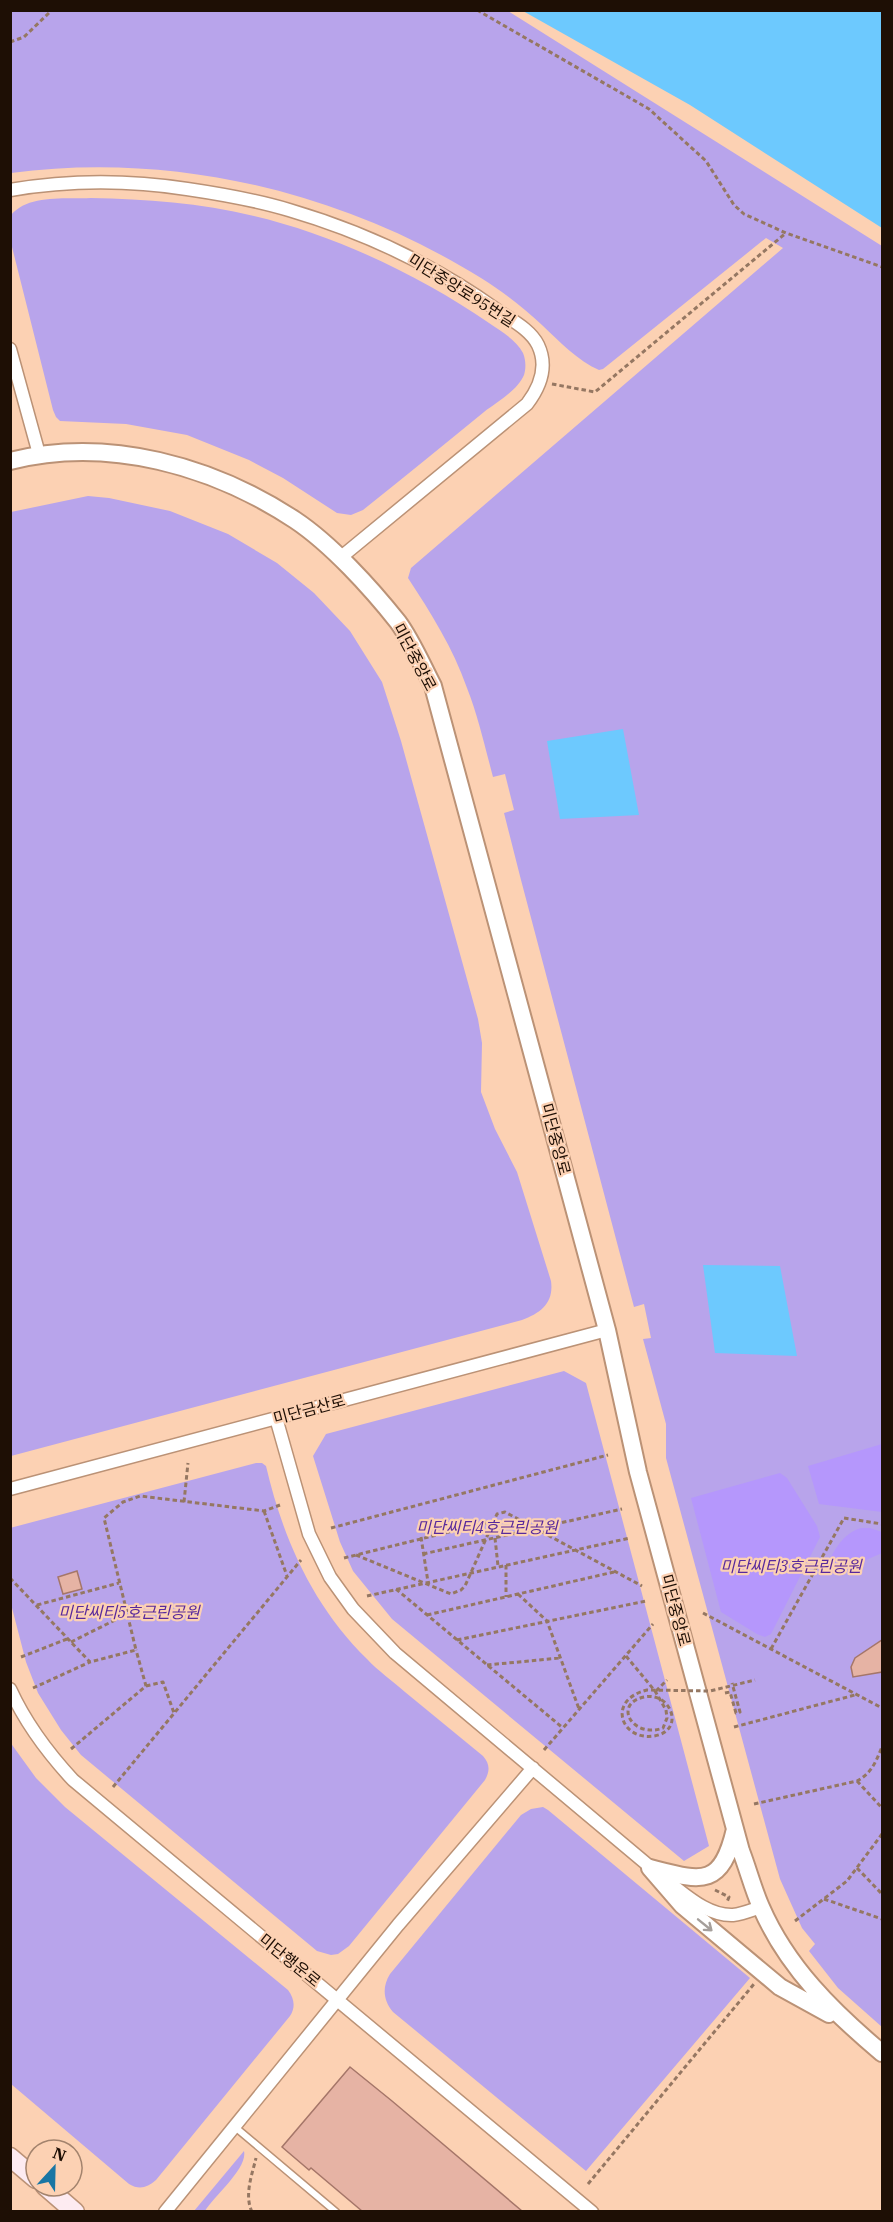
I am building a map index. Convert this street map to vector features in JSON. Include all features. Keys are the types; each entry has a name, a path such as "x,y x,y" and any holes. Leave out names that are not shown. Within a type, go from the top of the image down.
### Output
{"main road":[{"path":"10,2157 24,2169"},
{"path":"59,2198 75,2211"}],"street":[{"name":"미단중앙로95번길","path":"10,190 70,184 158,185 255,201 327,222 422,263 474,294 520,326 537,343 540,351 543,371 540,381"},
{"path":"10,349 39,454"},
{"path":"340,558 513,416 535,393 540,381"},
{"name":"미단중앙로","path":"10,461 39,454 93,451 176,464 240,488 297,521 340,558 399,624 433,686 607,1330 638,1472 735,1827 761,1907 785,1953 812,1988 843,2021 882,2053"},
{"name":"미단금산로","path":"10,1489 607,1330"},
{"path":"276,1418 309,1534 336,1585 353,1609 395,1653 650,1868 696,1903 709,1909 734,1915 761,1907"},
{"name":"미단행운로","path":"10,1689 21,1712 46,1751 73,1780 592,2211"},
{"path":"165,2211 337,1999 532,1768"},
{"path":"650,1868 692,1878 711,1875 722,1864 730,1850 735,1827"},
{"path":"650,1868 681,1905 780,1987 843,2021"}],"lane":[{"path":"234,2127 336,2211"}],"path":[{"path":"10,42 24,37 52,10"},
{"path":"477,10 648,109 706,161 734,205 755,220 882,267"},
{"path":"540,381 595,392 786,233"},
{"path":"331,1528 608,1455"},
{"path":"184,1502 188,1463"},
{"path":"146,1686 104,1518 123,1502 140,1496 264,1511 280,1505"},
{"path":"423,1554 622,1509"},
{"path":"264,1511 287,1576"},
{"path":"356,1555 451,1594 461,1590 497,1514 506,1512 642,1586"},
{"path":"771,1649 844,1518 882,1524"},
{"path":"344,1558 421,1537 494,1521"},
{"path":"421,1537 426,1583"},
{"path":"495,1538 498,1567"},
{"path":"367,1596 630,1539"},
{"path":"113,1787 301,1560"},
{"path":"506,1565 506,1597"},
{"path":"427,1615 616,1571"},
{"path":"10,1578 90,1662"},
{"path":"37,1605 120,1583"},
{"path":"396,1589 563,1728"},
{"path":"518,1594 547,1621 579,1710"},
{"path":"457,1640 646,1600"},
{"path":"703,1613 882,1708"},
{"path":"21,1657 70,1640 127,1614"},
{"path":"544,1750 653,1624"},
{"path":"33,1688 90,1662 136,1650"},
{"path":"626,1656 655,1691 666,1710 668,1718 663,1728 647,1731 632,1723 627,1711 630,1705 648,1696 660,1699 669,1707 673,1717 667,1731 645,1736 631,1730 621,1713 625,1701 631,1696 647,1690 710,1691 755,1680"},
{"path":"487,1665 560,1658"},
{"path":"655,1691 668,1680"},
{"path":"71,1749 146,1686 162,1682 174,1713"},
{"path":"725,1693 730,1692 736,1713 740,1712 732,1685"},
{"path":"734,1727 857,1695"},
{"path":"754,1804 857,1781 865,1777 873,1768 882,1747"},
{"path":"857,1781 882,1808"},
{"path":"795,1921 847,1881 882,1834"},
{"path":"857,1868 882,1894"},
{"path":"712,1889 729,1897 726,1905"},
{"path":"824,1899 882,1919"},
{"path":"588,2184 758,1979"},
{"path":"252,2211 248,2202 248,2194 258,2147"}],"green space":[{"name":"미단씨티3호근린공원","path":"10,11 508,11 882,246 882,2027 838,1988 809,1951 815,1944 802,1928 780,1879 666,1458 666,1424 643,1339 651,1338 644,1304 634,1307 504,813 514,810 505,774 493,777 478,721 461,673 441,631 408,578 411,568 783,248 766,238 599,370 576,356 535,318 481,278 428,248 372,222 314,201 255,185 194,174 133,168 72,168 11,173"},
{"path":"91,198 173,202 213,208 285,224 346,246 435,289 503,333 523,353 524,375 517,386 506,396 363,510 351,515 337,513 283,478 249,460 187,435 126,424 60,421 53,410 11,243 11,215 18,208 37,201"},
{"path":"88,496 109,498 170,511 228,534 277,563 314,593 350,631 382,682 401,741 478,1019 482,1043 481,1092 495,1129 517,1172 551,1281 551,1289 545,1306 522,1320 11,1456 11,512"},
{"name":"미단씨티4호근린공원","path":"564,1371 586,1383 709,1846 684,1861 392,1619 353,1571 340,1542 313,1456 326,1434"},
{"path":"882,1444 882,1512 819,1504 808,1466"},
{"name":"미단씨티5호근린공원","path":"256,1463 266,1466 281,1520 291,1545 316,1594 331,1617 371,1663 483,1756 488,1765 485,1780 349,1946 338,1954 331,1955 317,1951 81,1755 61,1730 38,1693 26,1662 11,1604 10,1528"},
{"name":"미단씨티3호근린공원","path":"780,1473 787,1478 817,1526 820,1537 771,1634 765,1637 721,1612 691,1498"},
{"path":"861,1528 882,1532 882,1553 834,1574 830,1573 825,1567 839,1544 848,1534"},
{"path":"10,1742 36,1778 65,1807 288,1990 294,2006 290,2016 156,2180 146,2186 136,2187 129,2184 84,2146 84,2138 75,2138 11,2084"},
{"path":"543,1807 750,1978 586,2171 393,2012 387,2003 385,1993 390,1974 521,1815 531,1809"},
{"path":"244,2151 244,2158 236,2174 205,2211 194,2211"}],"water":[{"path":"523,11 882,11 882,228 690,105"},
{"path":"623,729 639,815 560,819 547,741"},
{"path":"703,1265 780,1266 797,1356 715,1353"}],"building":[{"path":"77,1571 82,1589 63,1594 58,1577"},
{"path":"882,1640 882,1672 853,1677 851,1667 855,1658"},
{"path":"350,2067 522,2211 362,2211 311,2168 309,2170 282,2147"}]}
